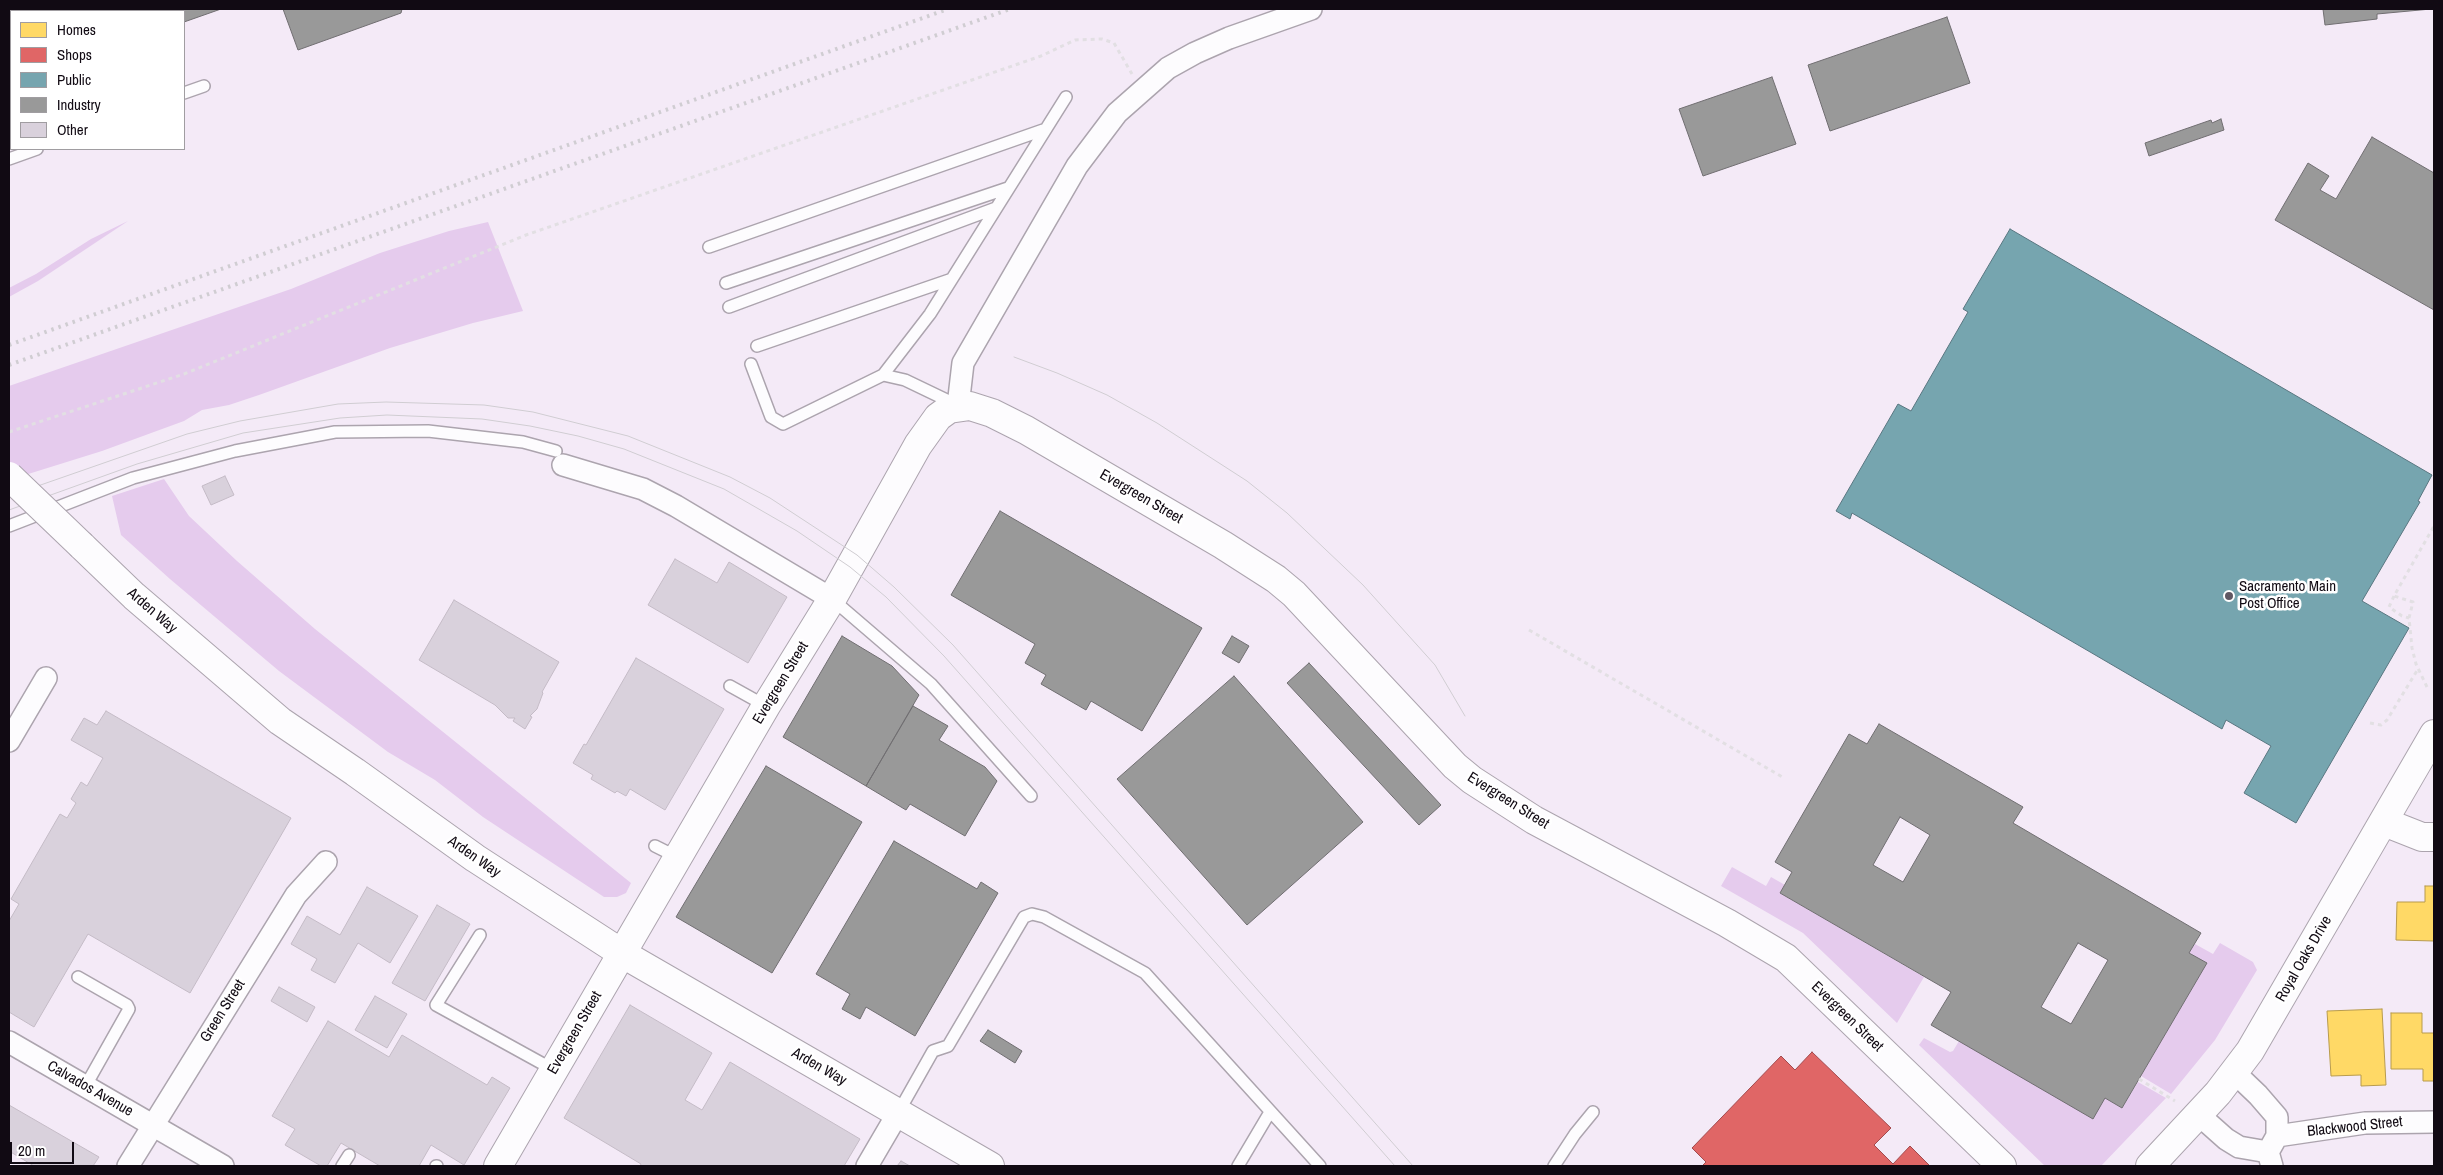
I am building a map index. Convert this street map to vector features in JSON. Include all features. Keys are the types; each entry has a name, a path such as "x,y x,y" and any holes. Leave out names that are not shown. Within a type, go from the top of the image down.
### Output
{"street":[{"path":"958,406 963,363 1077,166 1117,113 1168,68 1195,53 1229,38 1311,9"},
{"name":"Evergreen Street","path":"498,1166 600,990 623,954 667,852 766,706 832,599 930,425 948,409 958,406 980,408 1026,430 1223,545 1276,579 1294,594 1455,766 1472,780 1534,820 1727,923 1786,958 2002,1166"},
{"path":"560,458 643,489 676,506 832,599"},
{"name":"Arden Way","path":"9,476 134,596 280,721 475,858 623,954 990,1166"},
{"path":"9,741 46,678"},
{"name":"Royal Oaks Drive","path":"2150,1166 2199,1115 2235,1073 2265,1025 2434,734"},
{"path":"2384,822 2422,837 2434,837"},
{"name":"Green Street","path":"128,1166 296,895 326,862"},
{"name":"Calvados Avenue","path":"9,1042 223,1166"},
{"path":"2235,1073 2258,1095 2277,1118 2272,1151"},
{"path":"867,1166 898,1113"},
{"name":"Blackwood Street","path":"2199,1115 2226,1139 2239,1147 2272,1151 2365,1124 2434,1122"}],"lane":[{"path":"185,93 204,86"},
{"path":"751,364 771,417 783,424 883,375 930,314 1043,130 1066,97"},
{"path":"709,247 1043,130"},
{"path":"9,159 34,150"},
{"path":"726,283 1008,188"},
{"path":"729,307 996,208"},
{"path":"757,346 952,278"},
{"path":"883,375 905,380 958,406"},
{"path":"9,526 133,478 235,451 335,432 428,432 523,442 560,458"},
{"path":"832,599 931,684 1031,796"},
{"path":"730,686 766,706"},
{"path":"898,1113 933,1051 948,1046 1024,917 1032,914 1044,917 1145,973 1320,1166"},
{"path":"480,935 436,1005 554,1070"},
{"path":"78,977 127,1004 129,1009 86,1087"},
{"path":"1238,1166 1270,1112"},
{"path":"1554,1166 1575,1134 1593,1112"},
{"path":"342,1166 349,1155"}],"path":[{"path":"9,432 184,374 526,235 1041,56 1076,40 1102,39 1114,43 1141,90"},
{"path":"2409,618 2402,616 2389,607 2434,526"},
{"path":"2394,596 2412,602 2409,618 2412,648 2418,668 2427,687"},
{"path":"1529,630 1784,778"},
{"path":"2370,722 2381,725 2387,720 2418,668"},
{"path":"2139,1080 2175,1101"}],"shaded area":[{"path":"128,221 38,281 9,297 9,288 36,274 91,239"},
{"path":"488,222 523,311 473,323 390,348 229,405 202,410 184,421 102,451 9,480 9,386 291,289 380,253 449,231"},
{"path":"164,479 189,516 237,561 315,629 631,883 626,893 617,897 604,897 483,817 435,780 388,752 279,671 170,579 121,535 112,496"},
{"path":"1732,867 1766,886 1771,877 1785,885 1780,893 1924,977 1897,1023 1803,933 1721,886"},
{"path":"2220,943 2253,962 2257,970 2215,1040 2171,1094 2141,1076 2206,964 2189,953 2195,944 2213,954"},
{"path":"1924,1038 1950,1052 1953,1051 1959,1041 2105,1098 2122,1108 2138,1082 2166,1098 2101,1166 2045,1166 1919,1045"}],"building: Homes":[{"path":"2425,886 2434,886 2434,941 2396,940 2397,902 2425,902"},
{"path":"2382,1009 2386,1085 2361,1086 2361,1075 2331,1076 2327,1011"},
{"path":"2391,1013 2422,1013 2422,1033 2434,1033 2434,1081 2423,1081 2423,1069 2391,1069"}],"building: Shops":[{"path":"1812,1052 1891,1128 1874,1145 1893,1164 1910,1146 1930,1166 1702,1166 1706,1162 1692,1148 1781,1056 1795,1070"}],"building: Public":[{"path":"2010,229 2432,475 2418,501 2420,502 2362,601 2409,628 2296,823 2244,793 2271,746 2226,720 2222,729 1852,513 1850,519 1836,511 1898,404 1911,411 1968,312 1963,309"}],"building: Industry":[{"path":"221,9 185,22 185,10 12,10"},
{"path":"283,9 402,9 401,13 298,50"},
{"path":"2323,9 2431,9 2377,14 2377,19 2325,25"},
{"path":"1947,17 1970,83 1830,131 1808,65"},
{"path":"1772,77 1796,144 1703,176 1679,109"},
{"path":"2221,119 2224,130 2149,156 2145,143 2211,120 2212,123"},
{"path":"2372,137 2434,173 2434,310 2275,220 2308,163 2329,176 2320,190 2336,199"},
{"path":"1000,511 1202,628 1142,731 1091,701 1086,710 1041,684 1046,675 1025,663 1035,644 951,595"},
{"path":"842,636 892,666 919,695 866,786 783,737"},
{"path":"1232,636 1249,646 1239,663 1222,653"},
{"path":"1309,663 1441,805 1419,825 1287,683"},
{"path":"1234,676 1363,822 1247,925 1117,779"},
{"path":"913,706 948,726 939,740 985,767 997,781 965,836 910,804 906,810 866,786"},
{"path":"1879,724 2023,807 2013,823 2201,933 2189,953 2207,963 2122,1108 2105,1098 2093,1119 1931,1025 1951,992 1780,893 1792,872 1775,862 1849,734 1867,744","holes":["1900,817 1930,835 1903,882 1873,865","2078,943 2108,960 2071,1024 2041,1007"]},
{"path":"766,766 862,822 772,973 676,917"},
{"path":"894,841 977,889 981,882 998,893 915,1036 866,1007 860,1019 842,1009 850,994 816,974"},
{"path":"988,1030 1022,1051 1015,1063 980,1041"}],"building: Other":[{"path":"225,476 234,495 211,505 202,486"},
{"path":"675,559 717,583 729,562 787,597 748,663 648,605"},
{"path":"454,600 559,662 542,692 537,709 530,716 532,717 525,729 513,721 515,718 508,718 495,705 419,660"},
{"path":"636,658 724,709 665,810 630,789 626,796 617,791 615,793 591,779 593,775 573,763 584,744 586,745"},
{"path":"106,711 291,818 190,993 88,934 34,1027 9,1012 9,921 19,904 11,899 60,814 67,818 76,803 71,799 81,782 87,786 103,758 71,740 84,718 97,725"},
{"path":"367,887 418,916 390,963 358,943 335,983 311,970 317,959 291,944 307,916 340,935"},
{"path":"437,905 470,924 425,1001 392,983"},
{"path":"279,987 315,1007 307,1022 271,1001"},
{"path":"375,996 407,1014 387,1048 355,1030"},
{"path":"630,1005 712,1053 685,1100 702,1110 730,1062 860,1139 844,1166 640,1166 641,1164 564,1118"},
{"path":"328,1021 389,1057 402,1035 487,1085 492,1077 510,1088 464,1165 431,1145 419,1166 380,1166 341,1143 327,1166 321,1166 285,1145 295,1129 272,1116"},
{"path":"9,1105 99,1157 93,1166 34,1166 9,1151"},
{"path":"901,1161 910,1166 897,1166"}],"tram line":[{"path":"1014,357 1107,395 1157,423 1247,481 1287,513 1363,585 1435,665 1465,716"},
{"path":"9,496 187,434 240,421 338,404 386,402 484,405 533,412 628,436 730,477 770,498 857,555 894,587 953,645 1413,1166"},
{"path":"9,510 137,464 243,433 340,418 387,415 482,419 578,436 624,449 724,489 797,531 850,567 886,597 944,656 1395,1166"}],"railway":[{"path":"9,345 948,9"},
{"path":"9,365 1010,9"}],"place":[{"name":"Sacramento Main Post Office","path":"2229,596"}]}
